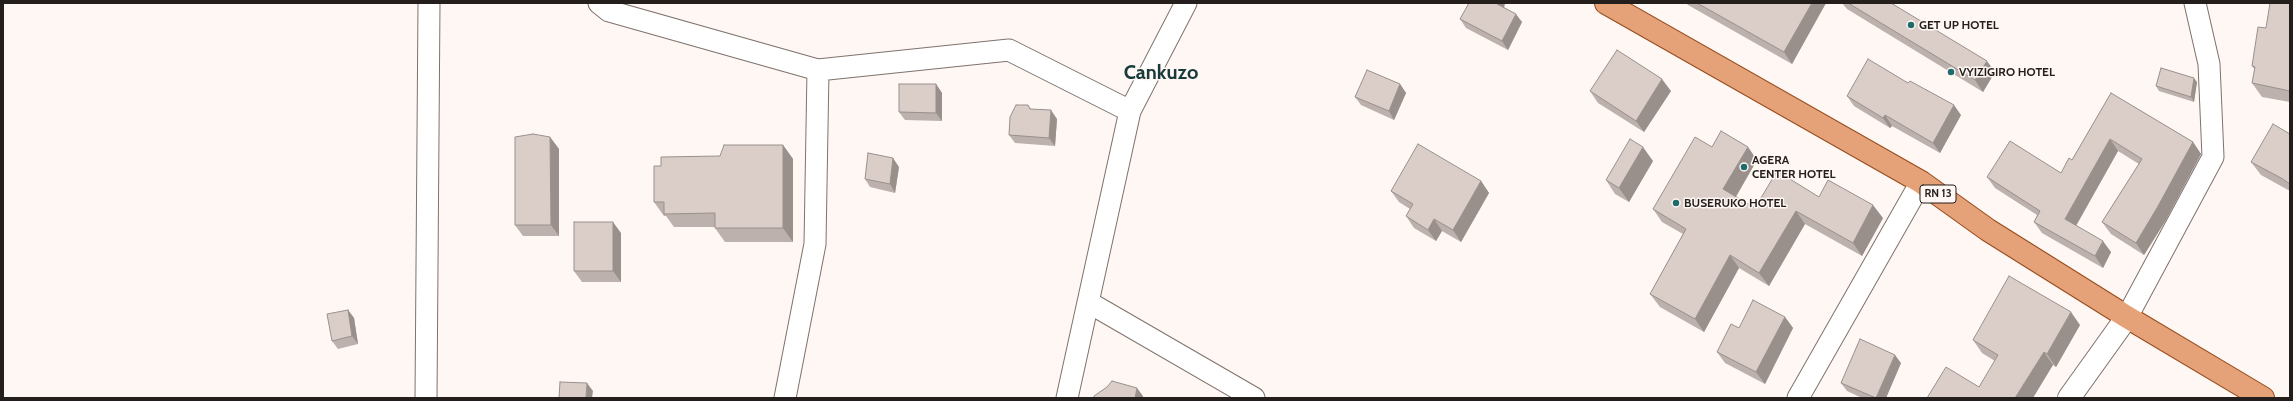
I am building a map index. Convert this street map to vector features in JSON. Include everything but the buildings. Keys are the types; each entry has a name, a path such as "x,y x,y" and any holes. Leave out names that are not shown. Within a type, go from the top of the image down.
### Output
{"main road":[{"name":"RN 13","path":"1606,3 1921,182 1988,230 2126,317 2263,398"},
{"path":"2069,398 2126,317"}],"street":[{"path":"426,398 429,3"},
{"path":"599,3 609,11 818,70 1009,50 1130,111"},
{"path":"1066,398 1130,111 1186,3"},
{"path":"2126,317 2213,157 2209,64 2195,3"},
{"path":"785,398 815,244 818,70"},
{"path":"1798,398 1921,182"},
{"path":"1088,302 1254,398"}],"place":[{"name":"GET UP HOTEL","path":"1911,25"},
{"name":"VYIZIGIRO HOTEL","path":"1951,72"},
{"name":"AGERA CENTER HOTEL","path":"1744,167"},
{"name":"BUSERUKO HOTEL","path":"1676,203"}],"district":[{"name":"Cankuzo","path":"1161,73"}]}
